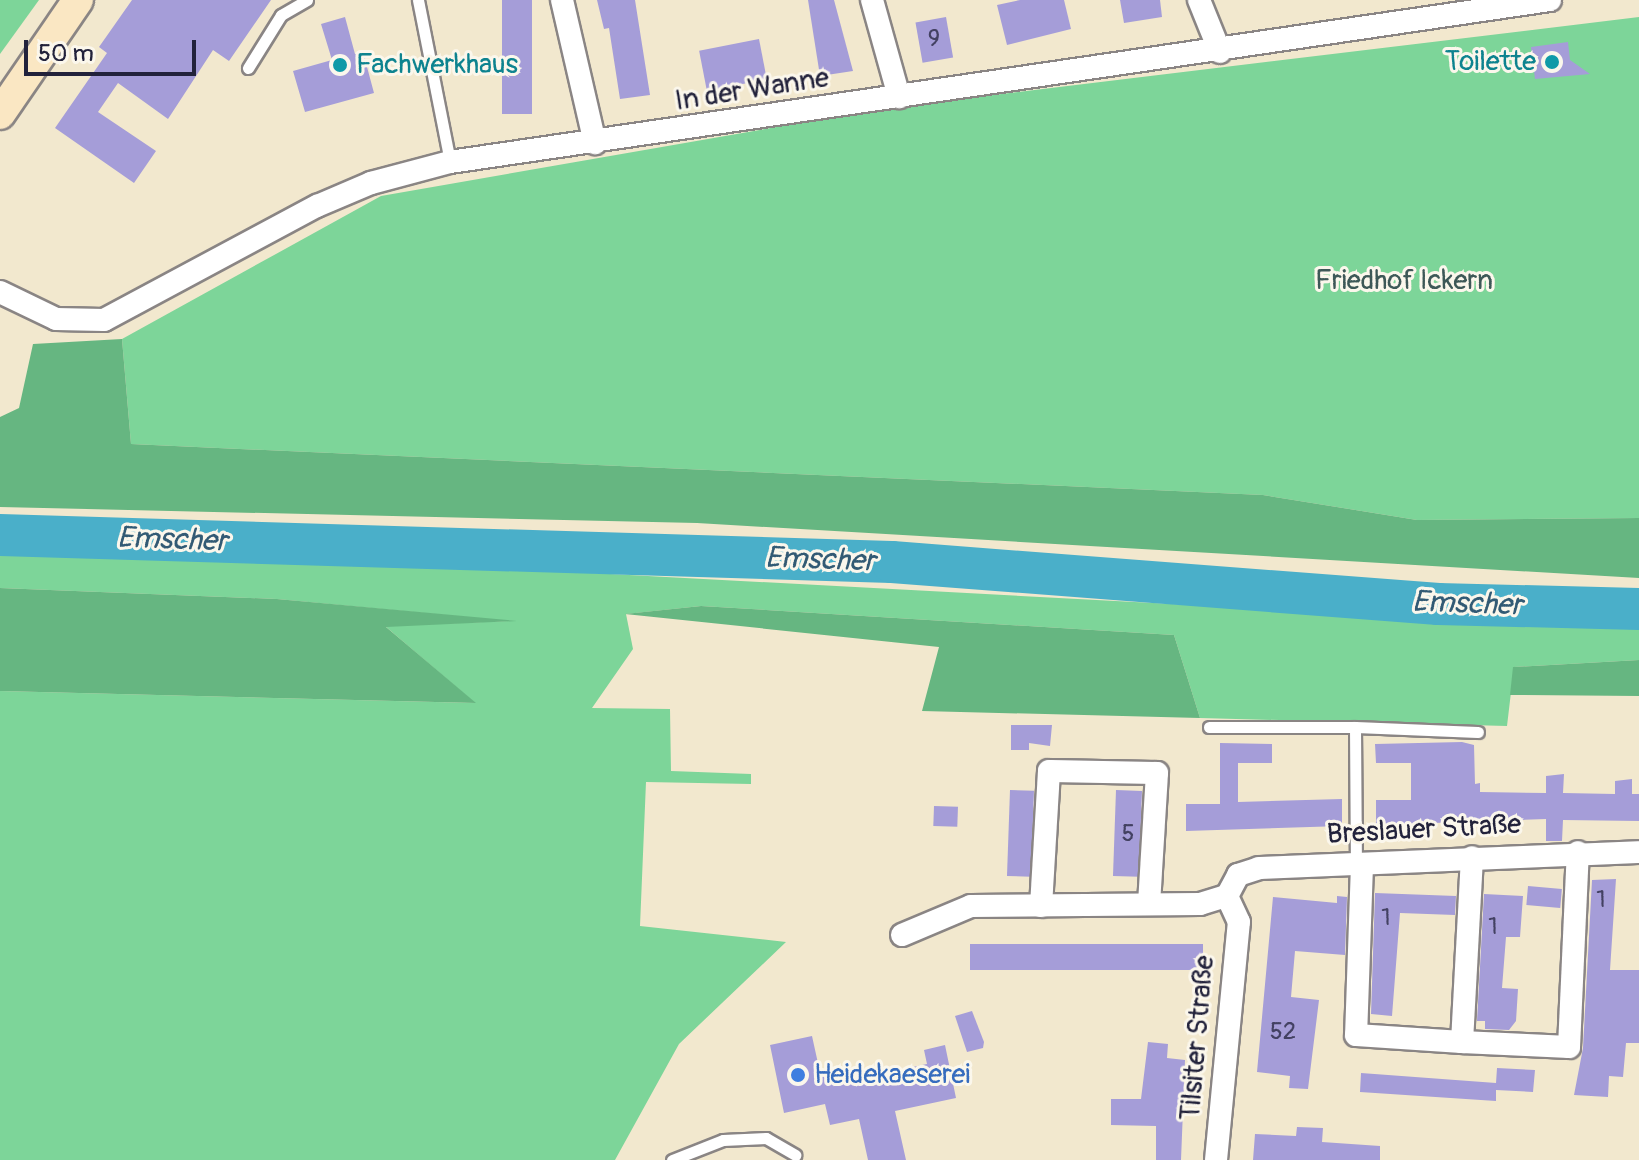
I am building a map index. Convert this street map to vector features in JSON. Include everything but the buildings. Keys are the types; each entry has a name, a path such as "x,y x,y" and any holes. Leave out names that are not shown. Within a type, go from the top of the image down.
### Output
{"main road":[{"path":"0,114 78,0"}],"street":[{"path":"562,0 595,143"},
{"path":"872,0 899,97"},
{"path":"1199,0 1220,52"},
{"name":"In der Wanne","path":"0,292 56,319 104,320 317,206 371,183 450,162 1220,52 1550,0"},
{"path":"1041,906 1049,771 1157,773 1149,904"},
{"path":"1359,866 1356,1035 1569,1047 1578,852"},
{"name":"Breslauer Straße","path":"1227,896 1238,875 1259,868 1359,866 1578,852 1639,852"},
{"path":"1462,1042 1472,857"},
{"path":"902,935 971,906 1200,904 1227,896"},
{"name":"Tilsiter Straße","path":"1216,1160 1239,922 1227,896"}],"lane":[{"path":"248,68 281,15 307,0"},
{"path":"418,0 450,162"},
{"path":"1209,727 1355,727 1478,732"},
{"path":"1355,727 1359,866"},
{"path":"672,1160 723,1140 766,1138 795,1155"}],"green space":[{"path":"0,0 39,0 0,54"},
{"name":"Friedhof Ickern","path":"1639,17 1639,518 1417,520 1263,495 131,444 122,339 381,196 885,108"},
{"path":"122,339 131,444 1263,495 1417,520 1639,518 1639,578 697,523 0,507 0,417 19,408 33,344"},
{"path":"0,554 499,568 1639,629 1639,660 1514,667 1507,726 1200,718 1174,635 701,606 626,614 633,649 592,708 670,709 671,771 751,774 751,784 646,782 640,926 786,942 679,1044 615,1160 0,1160 0,691 475,703 385,626 508,621 277,599 0,588"},
{"path":"0,588 277,599 517,621 386,627 476,703 0,691"},
{"path":"701,606 1174,635 1200,718 922,711 939,647 625,614"},
{"path":"1639,660 1639,696 1510,695 1513,667"}],"waterway":[{"name":"Emscher","path":"0,535 892,562 1438,604 1639,609"}],"place":[{"name":"Toilette","path":"1552,62"},
{"name":"Fachwerkhaus","path":"340,65"},
{"name":"Heidekaeserei","path":"798,1075"}]}
